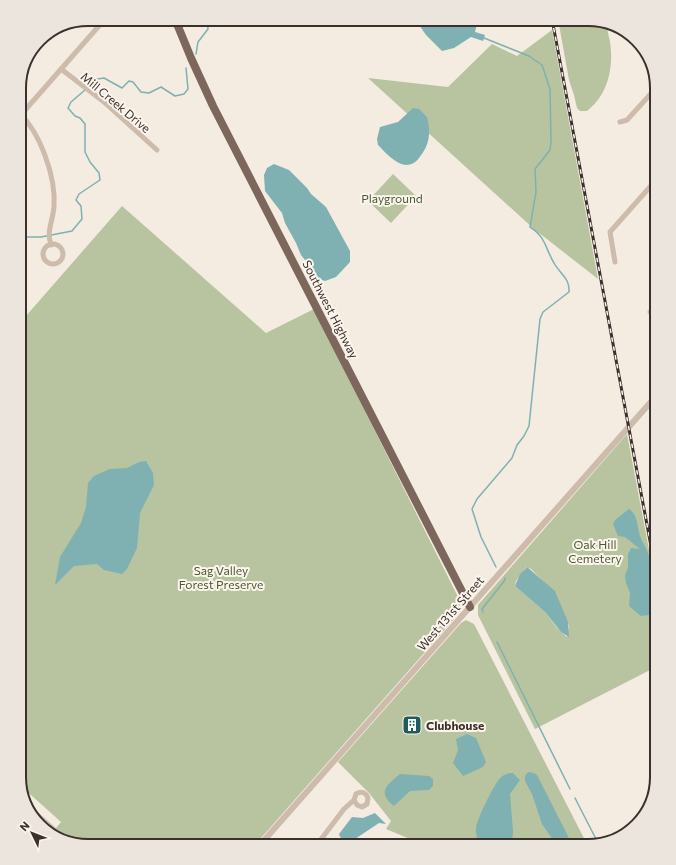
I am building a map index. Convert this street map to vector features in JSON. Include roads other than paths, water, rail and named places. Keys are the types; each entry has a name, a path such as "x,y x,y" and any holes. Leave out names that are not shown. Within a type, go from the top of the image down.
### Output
{"main road":[{"name":"Southwest Highway","path":"178,26 213,106 470,607"}],"street":[{"path":"26,108 99,26"},
{"name":"Mill Creek Drive","path":"61,69 91,92 157,150"},
{"path":"620,122 628,120 650,94"},
{"path":"26,121 34,130 46,157 53,189 54,210 48,237 51,245"},
{"path":"615,262 610,232 650,187"},
{"name":"West 131st Street","path":"265,839 650,402"},
{"path":"322,838 344,808 354,800"}],"water":[{"path":"420,26 476,26 475,32 485,35 483,41 471,37 454,48 442,51 426,35"},
{"path":"413,108 419,109 427,117 429,138 423,153 418,159 412,164 406,165 390,157 378,145 377,139 380,127 398,122"},
{"path":"274,164 289,170 311,194 326,207 350,251 350,262 336,277 325,281 316,278 316,274 301,255 285,223 282,213 265,191 264,175 267,168"},
{"path":"146,461 153,473 154,485 140,513 137,548 127,569 122,574 104,570 97,564 74,566 55,585 60,557 81,523 86,507 88,483 94,476 110,469 127,468 139,462"},
{"path":"629,509 636,518 640,536 650,560 650,616 641,616 629,606 630,593 625,575 628,568 628,554 631,548 640,549 625,537 618,536 613,524 615,520"},
{"path":"527,567 555,591 568,622 569,637 561,632 545,612 515,586 520,574"},
{"path":"467,734 476,738 486,762 483,767 463,776 453,763 458,750 456,739"},
{"path":"528,772 537,775 569,839 552,839 542,824 532,794 525,781 525,776"},
{"path":"513,773 520,780 510,794 512,839 478,839 476,830 477,824 490,794 501,777"},
{"path":"400,774 429,776 433,779 433,786 429,790 410,791 394,806 389,801 385,792 391,781"},
{"path":"375,813 386,824 379,823 355,839 343,839 340,837 339,834 352,817 363,818"}],"waterway":[{"path":"196,54 198,42 208,29 208,26"},
{"path":"484,38 529,56 542,65 550,89 551,141 550,150 535,169 536,192 530,227 542,239 556,267 568,283 569,287 569,292 543,312 540,319 529,426 517,445 512,458 477,499 472,509 481,537 496,567"},
{"path":"88,86 91,80 104,78 122,88 129,81 133,82 141,92 149,93 161,87 175,96 184,94 188,89 186,68"},
{"path":"26,236 41,237 72,231 82,219 81,206 76,200 79,194 100,180 99,173 90,162 85,152 85,124 68,108 71,102 85,90"},
{"path":"483,612 482,609 505,578"},
{"path":"497,642 570,789"},
{"path":"575,798 595,838"}],"railway":[{"path":"553,26 650,541"}],"place":[{"name":"Clubhouse","path":"412,725"}],"park label":[{"name":"Playground","path":"392,198"},
{"name":"Oak Hill Cemetery","path":"595,551"},
{"name":"Sag Valley Forest Preserve","path":"221,577"}]}
